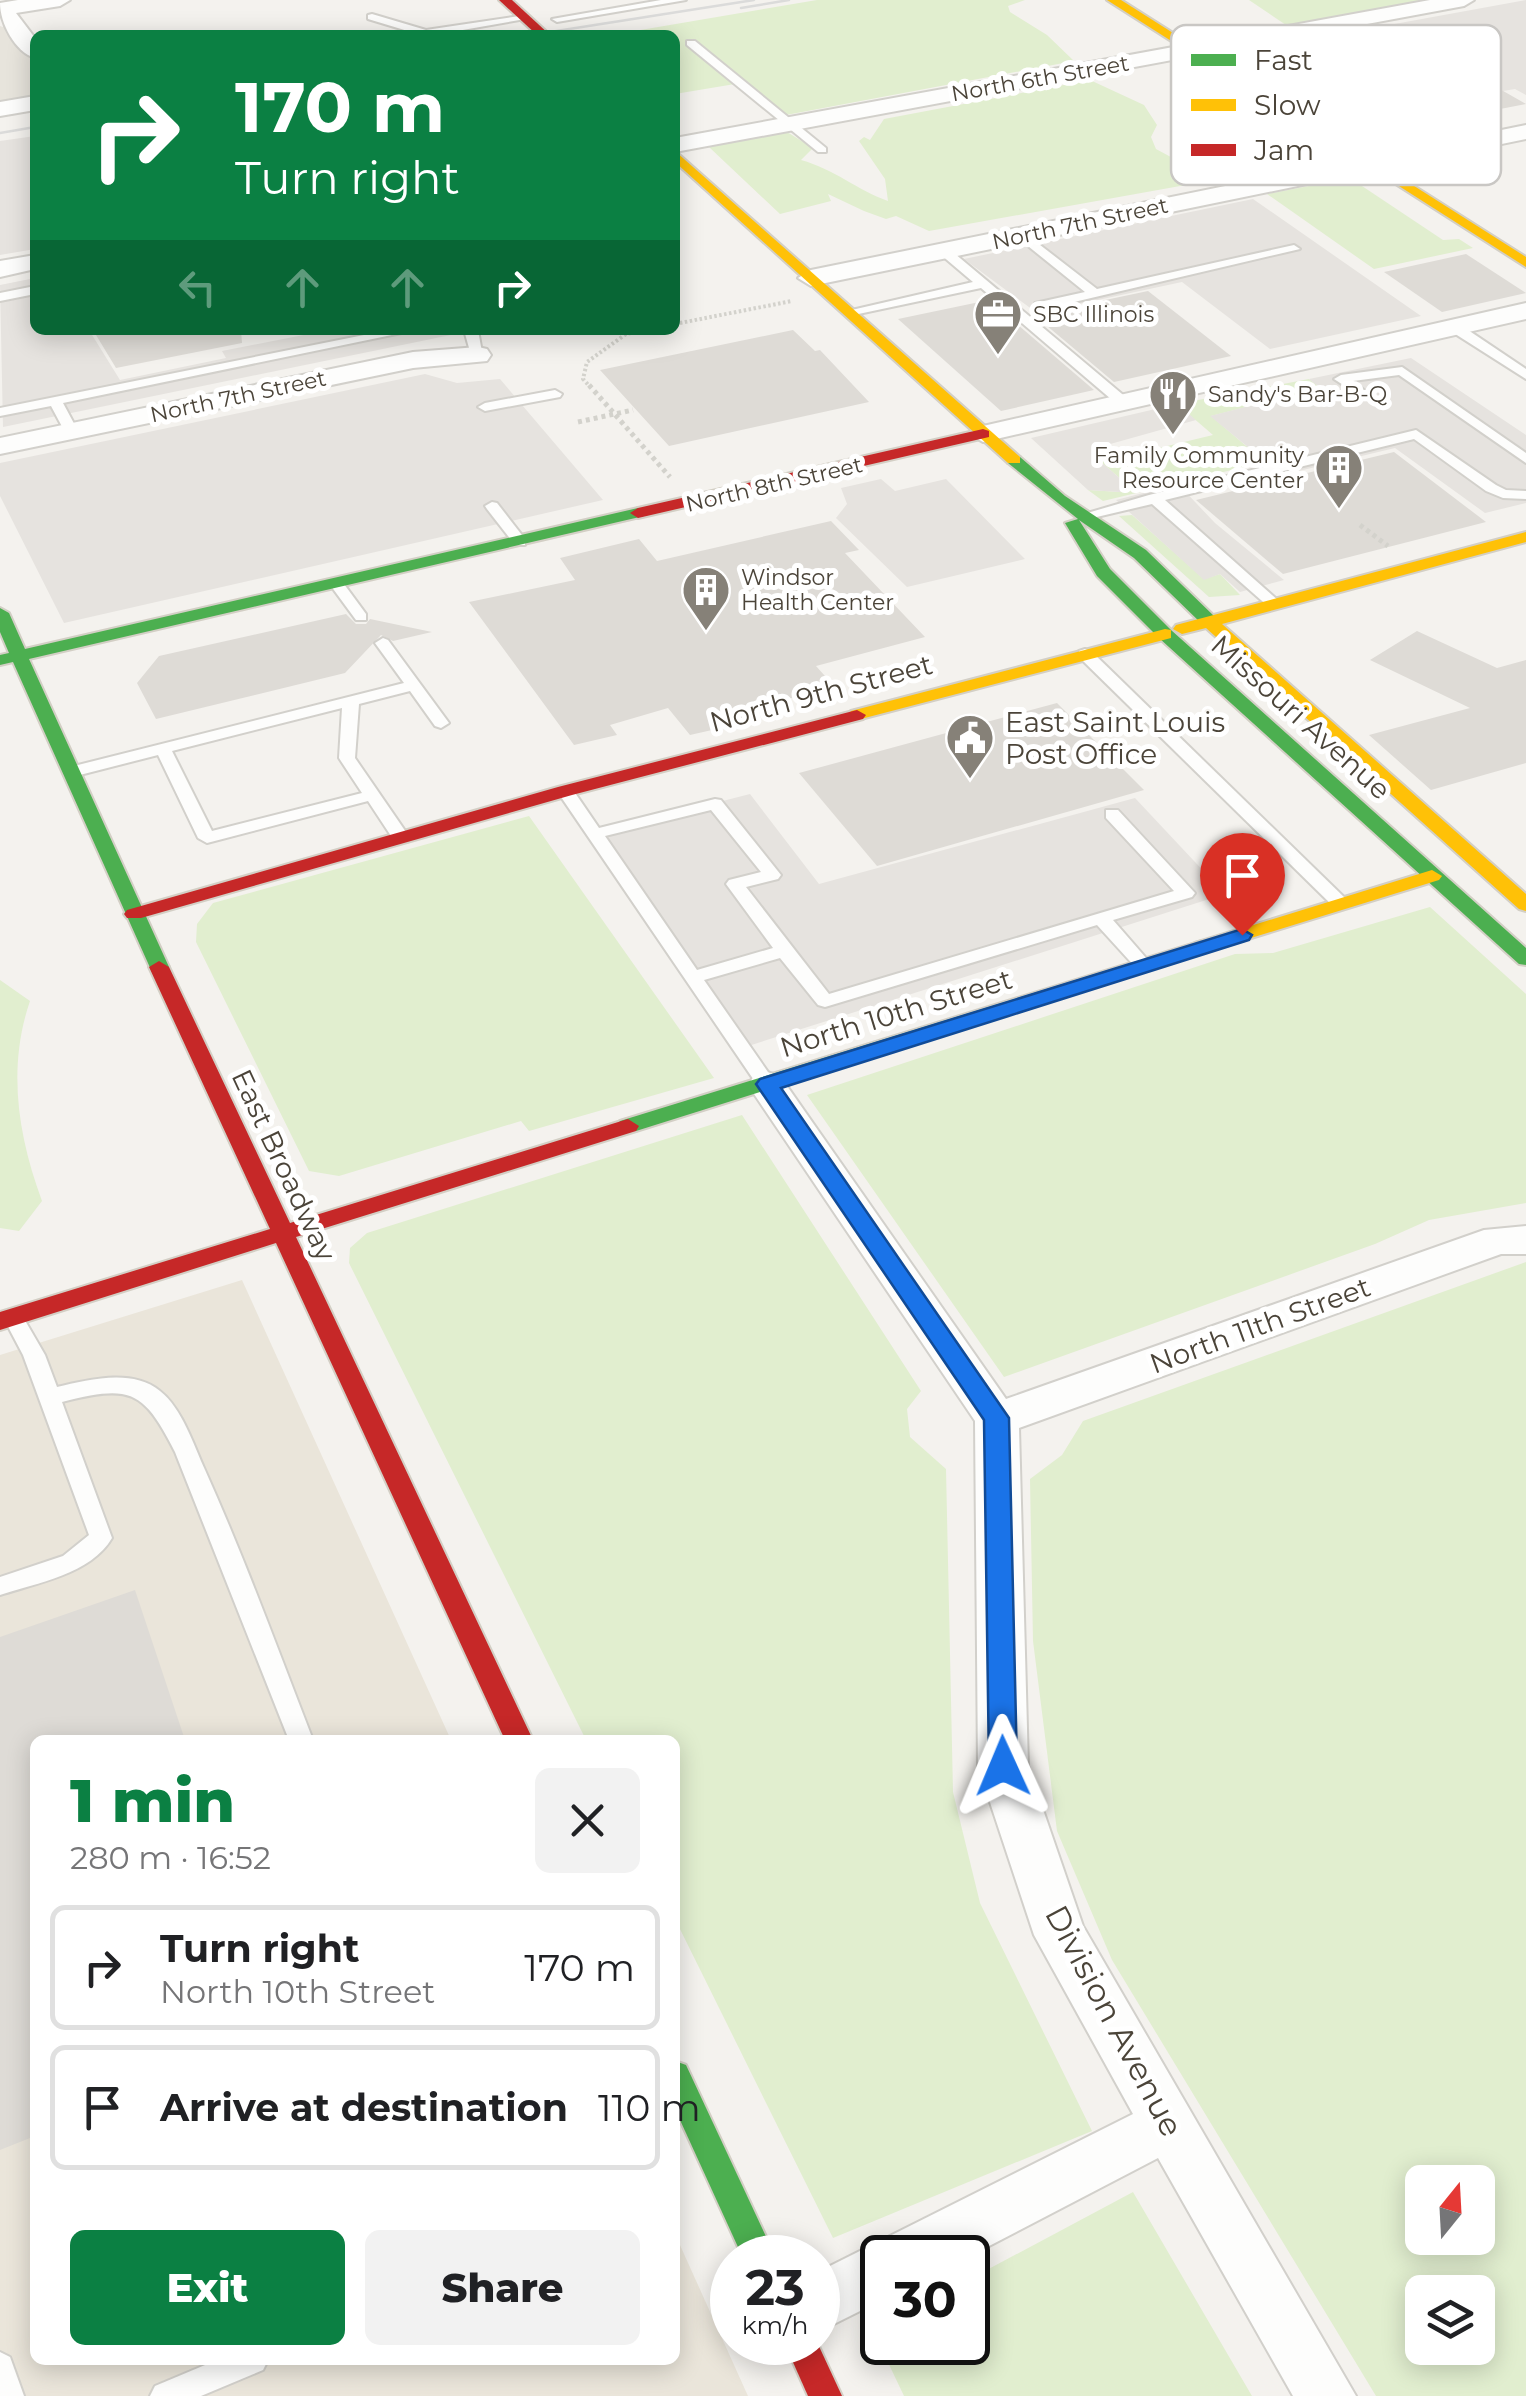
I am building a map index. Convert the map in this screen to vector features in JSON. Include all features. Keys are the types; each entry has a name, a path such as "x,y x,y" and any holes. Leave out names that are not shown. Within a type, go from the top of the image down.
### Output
{"street":[{"path":"30,46 3,14 60,0"},
{"path":"506,0 526,18 550,27"},
{"path":"1113,0 1171,36"},
{"name":"North 6th Street","path":"1328,25 1464,0"},
{"name":"North 6th Street","path":"680,144 1171,54"},
{"path":"0,109 30,104"},
{"name":"North 7th Street","path":"1501,137 1526,132"},
{"name":"Missouri Avenue","path":"680,160 805,289 849,312 1059,499 1140,554 1210,622 1526,905"},
{"name":"North 7th Street","path":"805,289 944,251 1268,185"},
{"path":"1405,185 1526,263"},
{"path":"0,269 30,263"},
{"name":"North 8th Street","path":"10,658 1526,310"},
{"name":"North 7th Street","path":"0,446 413,360 474,343"},
{"name":"Missouri Avenue","path":"1059,499 1104,572 1165,634 1526,959"},
{"name":"North 9th Street","path":"134,914 565,791 1525,538"},
{"name":"East Broadway","path":"0,613 10,658 72,772 134,914 517,1735"},
{"name":"North 10th Street","path":"6,1319 1508,852"},
{"path":"767,1084 996,1418"},
{"name":"North 11th Street","path":"996,1418 1498,1240 1526,1240"},
{"name":"Division Avenue","path":"996,1418 1003,1766 1060,1934 1326,2396"},
{"path":"680,2086 749,2235"},
{"path":"951,2235 1169,2124"},
{"path":"811,2365 825,2396"}],"lane":[{"path":"550,27 681,0"},
{"path":"372,17 416,30"},
{"path":"446,30 526,18"},
{"path":"691,43 822,150"},
{"path":"1022,235 1095,294"},
{"path":"1040,306 1294,250"},
{"path":"944,251 1123,402"},
{"path":"849,312 983,284"},
{"path":"0,296 30,291"},
{"path":"1454,327 1526,376"},
{"path":"0,412 384,335"},
{"path":"1340,353 1369,373"},
{"path":"68,384 197,359 222,367"},
{"path":"1356,390 1341,379 1402,371 1526,459"},
{"path":"485,407 555,394"},
{"path":"55,401 70,431"},
{"path":"1084,516 1416,434 1491,488 1503,494 1526,494"},
{"path":"1154,498 1275,605"},
{"path":"492,506 520,542"},
{"path":"336,583 361,617"},
{"path":"384,644 442,723"},
{"path":"1085,654 1341,904"},
{"path":"72,772 414,685"},
{"path":"351,701 347,758 401,838"},
{"path":"162,749 207,838 373,795"},
{"path":"565,791 767,1084"},
{"path":"594,834 716,804 772,875 735,884 825,1001 1186,893 1112,814"},
{"path":"1101,918 1144,966"},
{"path":"692,977 784,951"},
{"path":"0,1586 71,1562 101,1538 50,1398 6,1319"},
{"path":"50,1398 98,1385 132,1387 157,1399 185,1449 299,1735"},
{"path":"166,2396 241,2365"},
{"path":"0,2367 9,2396"}],"path":[{"path":"680,323 805,289"},
{"path":"625,335 582,370 583,380 678,485"},
{"path":"578,422 634,410"},
{"path":"1360,525 1401,556"}],"shaded area":[{"path":"1526,0 1526,95 1515,89 1501,90 1501,25 1389,25"},
{"path":"0,26 9,29 30,57 30,98 0,102"},
{"path":"30,137 30,250 0,255 0,141"},
{"path":"1253,199 1421,316 1270,349 1182,282 1037,313 964,259"},
{"path":"30,279 30,335 92,335 120,380 226,358 222,351 304,335 451,335 3,427 0,285"},
{"path":"1411,358 1526,435 1526,503 1485,513 1395,448 1282,475 1210,416 1320,388 1309,379"},
{"path":"425,374 457,383 500,379 603,500 64,623 0,496 0,463"},
{"path":"1177,404 1196,420 1096,448 1093,455 1131,488 1120,492 1088,490 1031,438"},
{"path":"881,479 895,491 946,479 1025,559 907,587 836,518 847,504 841,488"},
{"path":"1178,484 1215,523 1284,580 1240,592 1220,574 1204,580 1116,500"},
{"path":"750,794 819,884 1135,798 1225,894 742,1048 594,834"},
{"path":"242,1280 449,1735 30,1735 30,2365 680,2365 680,2245 710,2312 710,2365 734,2365 748,2396 0,2396 0,1355"}],"green space":[{"path":"817,0 1025,0 1008,6 1010,12 1047,35 1074,61 786,115 719,67 719,73 735,84 680,93 680,30 640,30"},
{"path":"1249,0 1424,0 1286,25"},
{"path":"1090,80 1144,105 1157,125 1151,137 1156,149 1171,157 1171,185 1186,185 929,231 896,216 886,219 864,211 828,194 831,201 780,214 709,147 787,132 813,148 801,160 888,201 885,179 859,141 864,137 870,140 884,119"},
{"path":"1314,185 1360,185 1443,240 1459,239 1473,248 1374,269 1267,194"},
{"path":"1309,379 1321,388 1211,416 1265,462 1103,501 1088,490 1120,492 1130,487 1101,462 1213,435 1177,404"},
{"path":"1132,515 1204,579 1220,574 1240,595 1209,597 1119,516"},
{"path":"529,816 714,1078 529,1131 521,1121 339,1176 309,1171 196,942 197,924 213,903"},
{"path":"1430,907 1526,994 1526,1203 1429,1220 1375,1244 1004,1377 807,1095 1235,954 1273,953"},
{"path":"0,980 30,1001 19,1051 18,1102 27,1152 42,1201 19,1231 0,1228"},
{"path":"742,1115 921,1391 907,1409 910,1437 946,1469 953,1792 980,1903 1092,2131 840,2235 832,2235 680,1929 680,1735 584,1735 349,1263 350,1248 367,1233"},
{"path":"1526,1262 1526,2396 1376,2396 1112,1960 1057,1831 1033,1641 1030,1479 1062,1455 1083,1421"},
{"path":"1133,2192 1252,2396 904,2396 889,2365 990,2365 990,2268"}],"building":[{"path":"1501,90 1526,104 1501,109"},
{"path":"1466,254 1526,293 1442,312 1384,272"},
{"path":"1148,291 1231,356 1114,382 1034,315"},
{"name":"SBC Illinois","path":"989,300 1094,390 1001,411 898,319"},
{"path":"793,330 815,351 820,350 869,402 669,446 600,370"},
{"path":"96,335 241,335 242,343 116,368"},
{"name":"Family Community Resource Center","path":"1394,452 1486,522 1283,574 1196,500"},
{"name":"Windsor Health Center","path":"831,521 859,550 845,553 925,637 816,666 833,685 750,711 756,720 690,735 668,708 610,725 617,735 574,745 469,602 575,580 560,558 639,539 657,561"},
{"path":"346,614 356,624 366,624 370,619 432,632 393,641 381,635 345,673 156,719 137,683 159,656"},
{"path":"1417,631 1497,668 1526,660 1526,763 1431,790 1369,735 1470,708 1370,660"},
{"name":"East Saint Louis Post Office","path":"1057,703 1144,790 877,866 799,773"},
{"path":"135,1590 183,1735 30,1735 30,2138 0,2150 0,1637"}],"tram line":[{"path":"563,30 754,0"},
{"path":"741,8 789,0"},
{"path":"0,133 30,128"}],"traffic: fast":[{"path":"1014,460 1059,499 1140,554 1210,622"},
{"path":"0,660 638,513"},
{"path":"1073,523 1103,572 1165,634"},
{"path":"0,613 159,967"},
{"path":"1165,634 1526,959"},
{"path":"628,1126 1202,947"},
{"path":"680,2086 749,2235"}],"traffic: slow":[{"path":"1113,0 1171,37"},
{"path":"680,159 1014,460"},
{"path":"1404,185 1526,263"},
{"path":"1182,629 1526,537"},
{"path":"1210,622 1526,905"},
{"path":"857,715 1165,634"},
{"path":"1202,947 1432,876"}],"traffic: jam":[{"path":"505,0 538,30"},
{"path":"638,513 983,434"},
{"path":"134,914 565,791 857,715"},
{"path":"159,967 517,1735"},
{"path":"0,1321 628,1126"},
{"path":"811,2365 825,2396"}],"place":[{"name":"SBC Illinois","path":"998,356"},
{"name":"Sandy's Bar-B-Q","path":"1173,436"},
{"name":"Family Community Resource Center","path":"1339,510"},
{"name":"Windsor Health Center","path":"706,632"},
{"name":"East Saint Louis Post Office","path":"970,780"}],"route":[{"path":"1003,1766 996,1418 767,1084 1242,935"}]}
